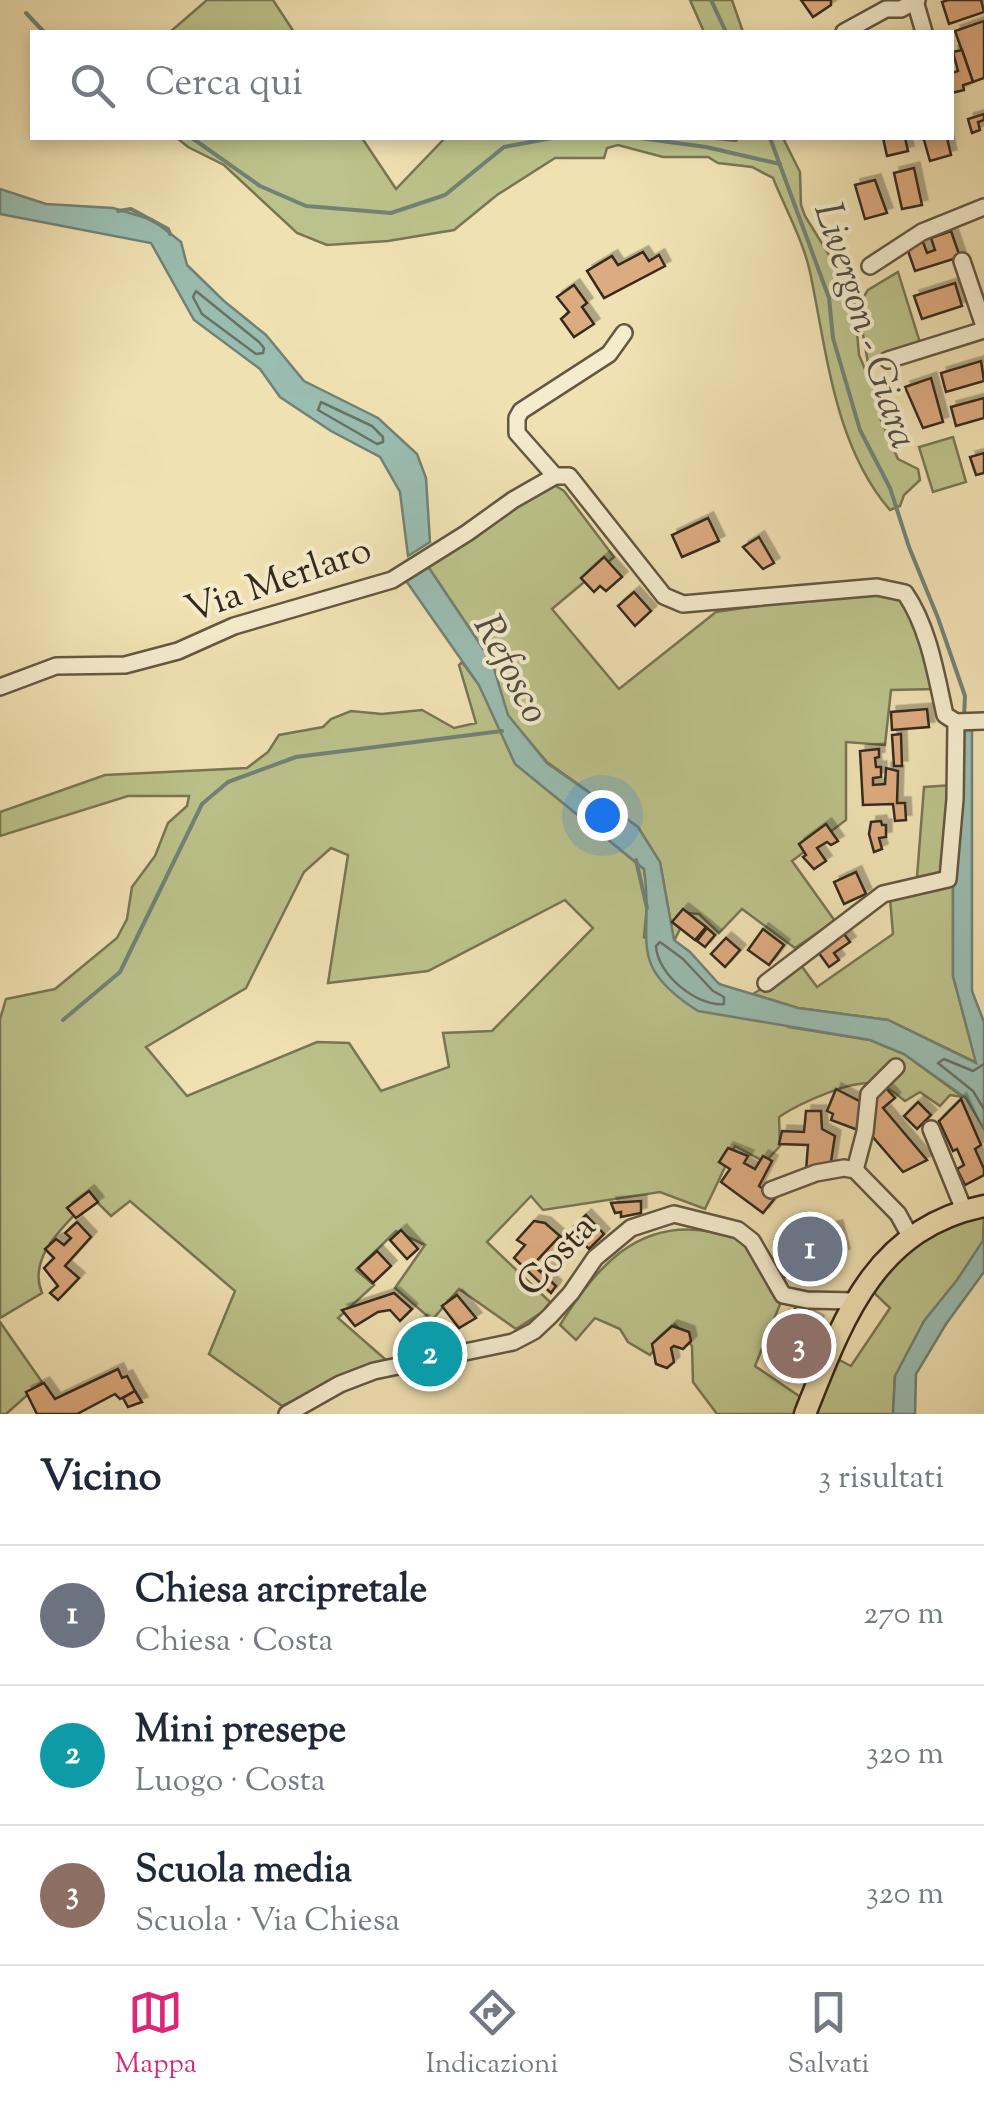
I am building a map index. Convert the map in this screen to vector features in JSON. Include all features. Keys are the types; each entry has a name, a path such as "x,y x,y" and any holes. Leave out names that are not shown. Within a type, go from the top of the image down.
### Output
{"main road":[{"path":"805,1414 853,1301 876,1271 922,1228 974,1208"}],"street":[{"path":"847,30 882,5 901,9 916,1 923,30"},
{"path":"870,266 922,232 984,207"},
{"path":"888,360 984,328 962,261"},
{"path":"624,333 610,354 521,411 516,418 516,433 555,476 570,476 664,596 683,604 877,587 905,594 932,659 945,715 956,722 982,722"},
{"name":"Via Merlaro","path":"0,686 56,666 125,665 178,651 234,626 392,580 555,476"},
{"path":"766,984 883,894 948,879 956,799 956,722"},
{"path":"855,1170 869,1094 896,1067"},
{"path":"931,1129 974,1208"},
{"path":"772,1190 816,1173 855,1170 898,1214 910,1236"},
{"name":"Costa","path":"287,1414 340,1384 374,1371 512,1342 550,1316 595,1258 630,1228 674,1214 738,1230 752,1242 783,1295 853,1301"}],"green space":[{"path":"207,0 273,0 293,30 172,30"},
{"path":"690,0 732,0 742,30 703,30"},
{"path":"179,140 363,140 396,189 443,140 784,140 800,172 805,216 834,263 852,276 859,355 877,397 880,418 898,459 918,469 920,480 904,495 900,506 890,510 856,457 835,397 803,248 773,178 752,167 718,163 708,157 663,157 618,145 607,148 604,158 555,158 497,195 454,230 388,241 327,245 297,233 224,165"},
{"path":"898,272 921,346 868,363 858,306 868,290"},
{"path":"953,437 966,482 933,492 919,447"},
{"path":"551,483 564,491 614,557 552,609 619,689 716,612 798,600 888,594 898,595 910,609 935,689 891,690 885,745 846,742 846,820 792,861 835,921 795,948 742,909 719,933 699,914 688,913 674,941 660,863 638,827 547,762 507,715 492,662 427,565"},
{"path":"462,662 479,685 517,765 644,869 648,895 644,937 789,1027 870,1040 904,1054 963,1097 950,1095 940,1106 920,1092 905,1101 885,1087 867,1083 812,1099 779,1117 780,1146 765,1162 735,1146 705,1209 660,1192 543,1210 531,1196 487,1242 550,1302 544,1311 516,1329 459,1289 432,1320 395,1288 425,1245 396,1231 356,1270 374,1285 338,1318 386,1360 282,1406 209,1354 235,1291 130,1201 111,1216 92,1197 62,1228 45,1253 40,1265 42,1293 0,1318 0,1019 6,999 55,989 117,938 127,919 132,887 155,856 168,823 187,806 189,796 128,796 0,836 0,812 105,775 247,768 268,752 279,735 323,727 351,711 382,714 422,710 454,728 476,723 459,665","holes":["331,848 348,855 328,983 428,971 565,900 593,928 492,1031 443,1033 449,1067 381,1091 349,1043 317,1042 187,1096 146,1047 246,988 304,872"]},
{"path":"953,785 953,976 977,1063 888,1020 798,1008 753,994 800,964 817,987 893,934 890,898 916,890 924,787"},
{"path":"984,1213 983,1244 895,1376 893,1414 717,1414 693,1382 692,1346 675,1324 650,1355 628,1342 620,1329 595,1318 576,1340 560,1325 604,1267 641,1240 686,1229 732,1236 754,1251 783,1297 755,1366 802,1398 820,1350 851,1366 890,1308 869,1288 920,1232"},
{"path":"0,1322 42,1382 6,1414 0,1414"}],"water":[{"path":"0,189 46,204 113,208 153,220 181,242 187,265 266,335 304,381 378,418 417,454 426,478 430,542 408,556 400,492 380,457 280,397 260,369 194,320 151,243 0,214"},
{"path":"427,565 492,662 508,715 547,763 638,827 660,862 674,940 719,984 798,1008 888,1020 976,1063 953,976 953,728 972,726 972,991 984,1022 984,1129 966,1098 904,1054 870,1040 698,1011 659,979 647,949 644,869 515,764 479,685 404,578"},
{"path":"984,1239 984,1272 916,1374 915,1414 893,1414 895,1376 924,1321"}],"building":[{"path":"801,0 831,0 831,5 813,17"},
{"path":"981,0 984,12 949,24 942,2"},
{"path":"984,21 984,78 973,82 955,31"},
{"path":"962,50 973,82 954,92 954,72 958,71 954,52"},
{"path":"984,114 984,120 978,122 980,130 972,133 968,119"},
{"path":"883,140 905,140 908,151 887,156"},
{"path":"924,140 947,140 951,155 930,161"},
{"path":"914,168 922,205 902,209 894,173"},
{"path":"875,180 887,213 865,219 855,185"},
{"path":"951,231 960,257 915,271 907,248 923,242 927,253 935,250 931,238"},
{"path":"643,252 649,261 659,255 665,266 604,298 587,271 612,256 618,265"},
{"path":"955,283 962,306 922,319 914,296"},
{"path":"574,285 587,303 582,307 594,324 574,337 561,319 569,312 557,297"},
{"path":"981,361 984,381 946,392 941,373"},
{"path":"931,378 943,422 923,428 905,387"},
{"path":"984,398 984,418 956,426 951,407"},
{"path":"984,453 984,473 976,475 970,457"},
{"path":"708,518 719,541 682,557 672,535"},
{"path":"759,537 774,563 763,569 743,547"},
{"path":"604,557 622,577 606,591 600,586 594,592 581,578"},
{"path":"634,592 651,611 635,626 618,606"},
{"path":"927,709 929,727 892,730 891,712"},
{"path":"901,734 902,766 894,766 892,735"},
{"path":"879,749 879,757 875,758 876,767 881,767 881,777 873,778 873,785 885,784 886,768 898,771 897,803 905,803 906,820 895,821 893,804 863,805 860,751"},
{"path":"871,822 886,825 886,837 879,838 882,849 874,852 869,834"},
{"path":"826,824 838,841 817,848 826,861 814,869 803,857 806,855 799,844"},
{"path":"856,872 866,894 844,904 834,882"},
{"path":"683,909 706,927 695,940 672,922"},
{"path":"707,928 715,935 705,947 697,941"},
{"path":"763,929 784,945 769,965 748,950"},
{"path":"844,934 850,942 834,953 839,960 829,967 816,949"},
{"path":"726,938 740,950 725,967 711,954"},
{"path":"883,1085 895,1098 883,1108 927,1160 903,1172 872,1136 871,1099"},
{"path":"836,1089 863,1103 858,1130 831,1120 833,1114 827,1111"},
{"path":"961,1099 981,1145 975,1149 984,1169 984,1175 965,1185 957,1169 964,1165 939,1121"},
{"path":"918,1102 931,1115 917,1129 904,1116"},
{"path":"806,1111 821,1111 822,1129 835,1136 830,1168 806,1171 808,1145 779,1144 782,1131 804,1132"},
{"path":"728,1148 748,1156 744,1163 755,1169 763,1156 772,1161 759,1186 775,1198 763,1213 721,1182 730,1169 719,1162"},
{"path":"89,1191 98,1202 76,1218 67,1208"},
{"path":"641,1201 641,1213 621,1217 611,1203"},
{"path":"586,1215 604,1234 589,1249 570,1230"},
{"path":"534,1221 545,1223 560,1236 533,1265 556,1286 551,1293 514,1258 525,1245 517,1240"},
{"path":"77,1222 91,1237 65,1266 79,1278 58,1300 50,1293 58,1286 44,1268 54,1258 45,1249 56,1239 64,1245 71,1238 65,1233"},
{"path":"837,1226 844,1254 818,1260 820,1269 785,1277 776,1237"},
{"path":"401,1230 418,1249 407,1259 390,1240"},
{"path":"560,1236 574,1248 547,1277 533,1265"},
{"path":"377,1251 391,1266 373,1283 358,1268"},
{"path":"394,1293 412,1309 400,1321 390,1310 378,1312 355,1326 342,1310"},
{"path":"457,1295 476,1318 459,1328 442,1306"},
{"path":"795,1309 818,1321 795,1368 772,1357 777,1347 782,1349 794,1324 789,1321"},
{"path":"422,1320 447,1341 441,1346 428,1335 418,1343 409,1329"},
{"path":"672,1326 689,1332 691,1341 683,1349 671,1348 674,1362 667,1368 656,1364 652,1344"},
{"path":"118,1369 135,1391 120,1399 115,1394 77,1414 37,1414 26,1392 44,1383 55,1399"},
{"path":"135,1391 142,1402 128,1407 123,1398"}],"waterway":[{"name":"Livergon - Giara","path":"711,0 725,30"},
{"path":"26,13 42,30"},
{"path":"195,140 260,186 306,206 391,213 445,195 504,147 541,140"},
{"path":"655,140 780,164"},
{"name":"Livergon - Giara","path":"771,140 829,298 833,338 860,430 890,488 965,696 964,717"},
{"name":"Refosco","path":"118,211 131,209 168,229 170,234"},
{"path":"63,1020 120,972 202,804 228,782 296,757 502,731"},
{"name":"Refosco","path":"636,860 647,908"}],"place":[{"name":"Chiesa arcipretale","path":"810,1249"},
{"name":"Scuola media","path":"799,1346"},
{"name":"Mini presepe","path":"430,1354"}]}
